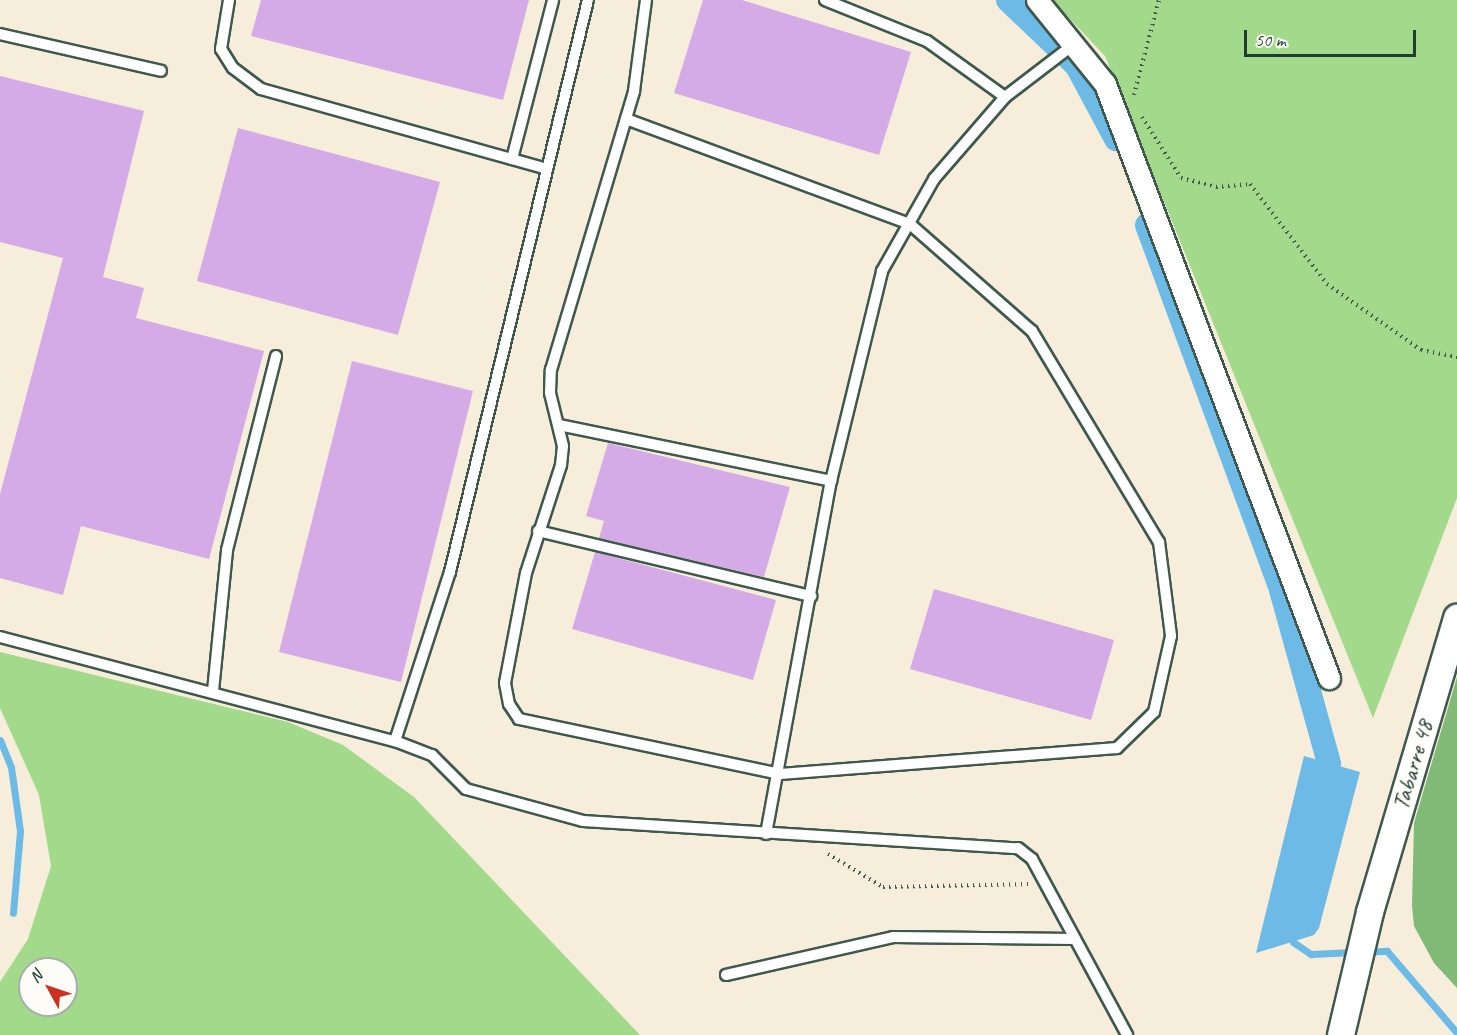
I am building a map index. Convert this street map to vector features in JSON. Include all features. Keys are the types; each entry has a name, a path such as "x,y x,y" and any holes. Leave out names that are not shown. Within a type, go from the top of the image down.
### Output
{"street":[{"path":"1037,0 1105,84 1329,678"},
{"name":"Tabarre 48","path":"1341,1035 1370,912 1457,618"}],"lane":[{"path":"229,0 221,49 233,68 261,89 547,169"},
{"path":"512,159 553,0"},
{"path":"395,741 450,572 588,0"},
{"path":"626,118 910,224 1032,331 1159,542 1171,636 1154,712 1117,748 780,774 519,719 505,683 538,531 561,465 560,425 550,370 626,118 646,0"},
{"path":"825,0 927,41 1005,97"},
{"path":"0,34 161,70"},
{"path":"766,834 780,774 831,481 882,271 934,179 1005,97 1073,45"},
{"path":"213,691 225,560 276,356"},
{"path":"560,425 831,481"},
{"path":"538,531 811,596"},
{"path":"0,637 213,691 395,741 432,755 466,789 583,820 766,834 1018,848 1046,884 1126,1035"},
{"path":"726,975 893,937 1075,939"}],"path":[{"path":"1159,0 1137,69 1133,107 1181,178 1216,187 1250,184 1327,284 1421,350 1457,357"},
{"path":"799,836 883,886 1046,884"}],"green space":[{"path":"1052,0 1457,0 1457,498 1373,718 1105,56"},
{"path":"0,652 288,722 343,745 414,797 640,1035 0,1035 0,982 28,939 51,866 39,795 0,708"},
{"path":"1457,677 1457,988 1434,963 1414,926 1412,906 1414,823"}],"water":[{"path":"1304,756 1360,772 1319,928 1314,935 1256,953"}],"building":[{"path":"261,0 529,0 503,100 251,36"},
{"path":"703,0 742,0 911,52 879,155 674,93"},
{"path":"0,76 144,111 103,277 144,288 136,318 264,351 209,559 81,526 63,595 0,578 0,494 63,258 0,242"},
{"path":"238,128 440,182 398,335 197,281"},
{"path":"352,361 473,391 401,682 279,652"},
{"path":"608,443 790,487 764,577 599,538 604,521 586,516"},
{"path":"595,552 776,600 753,680 572,629"},
{"path":"934,589 1114,640 1091,720 910,669"}],"waterway":[{"path":"1008,0 1077,66 1116,139"},
{"path":"1147,225 1281,590 1329,763"},
{"path":"0,740 11,767 20,831 13,913"},
{"path":"1293,942 1311,954 1354,952"},
{"path":"1365,952 1387,951 1457,1033"}]}
